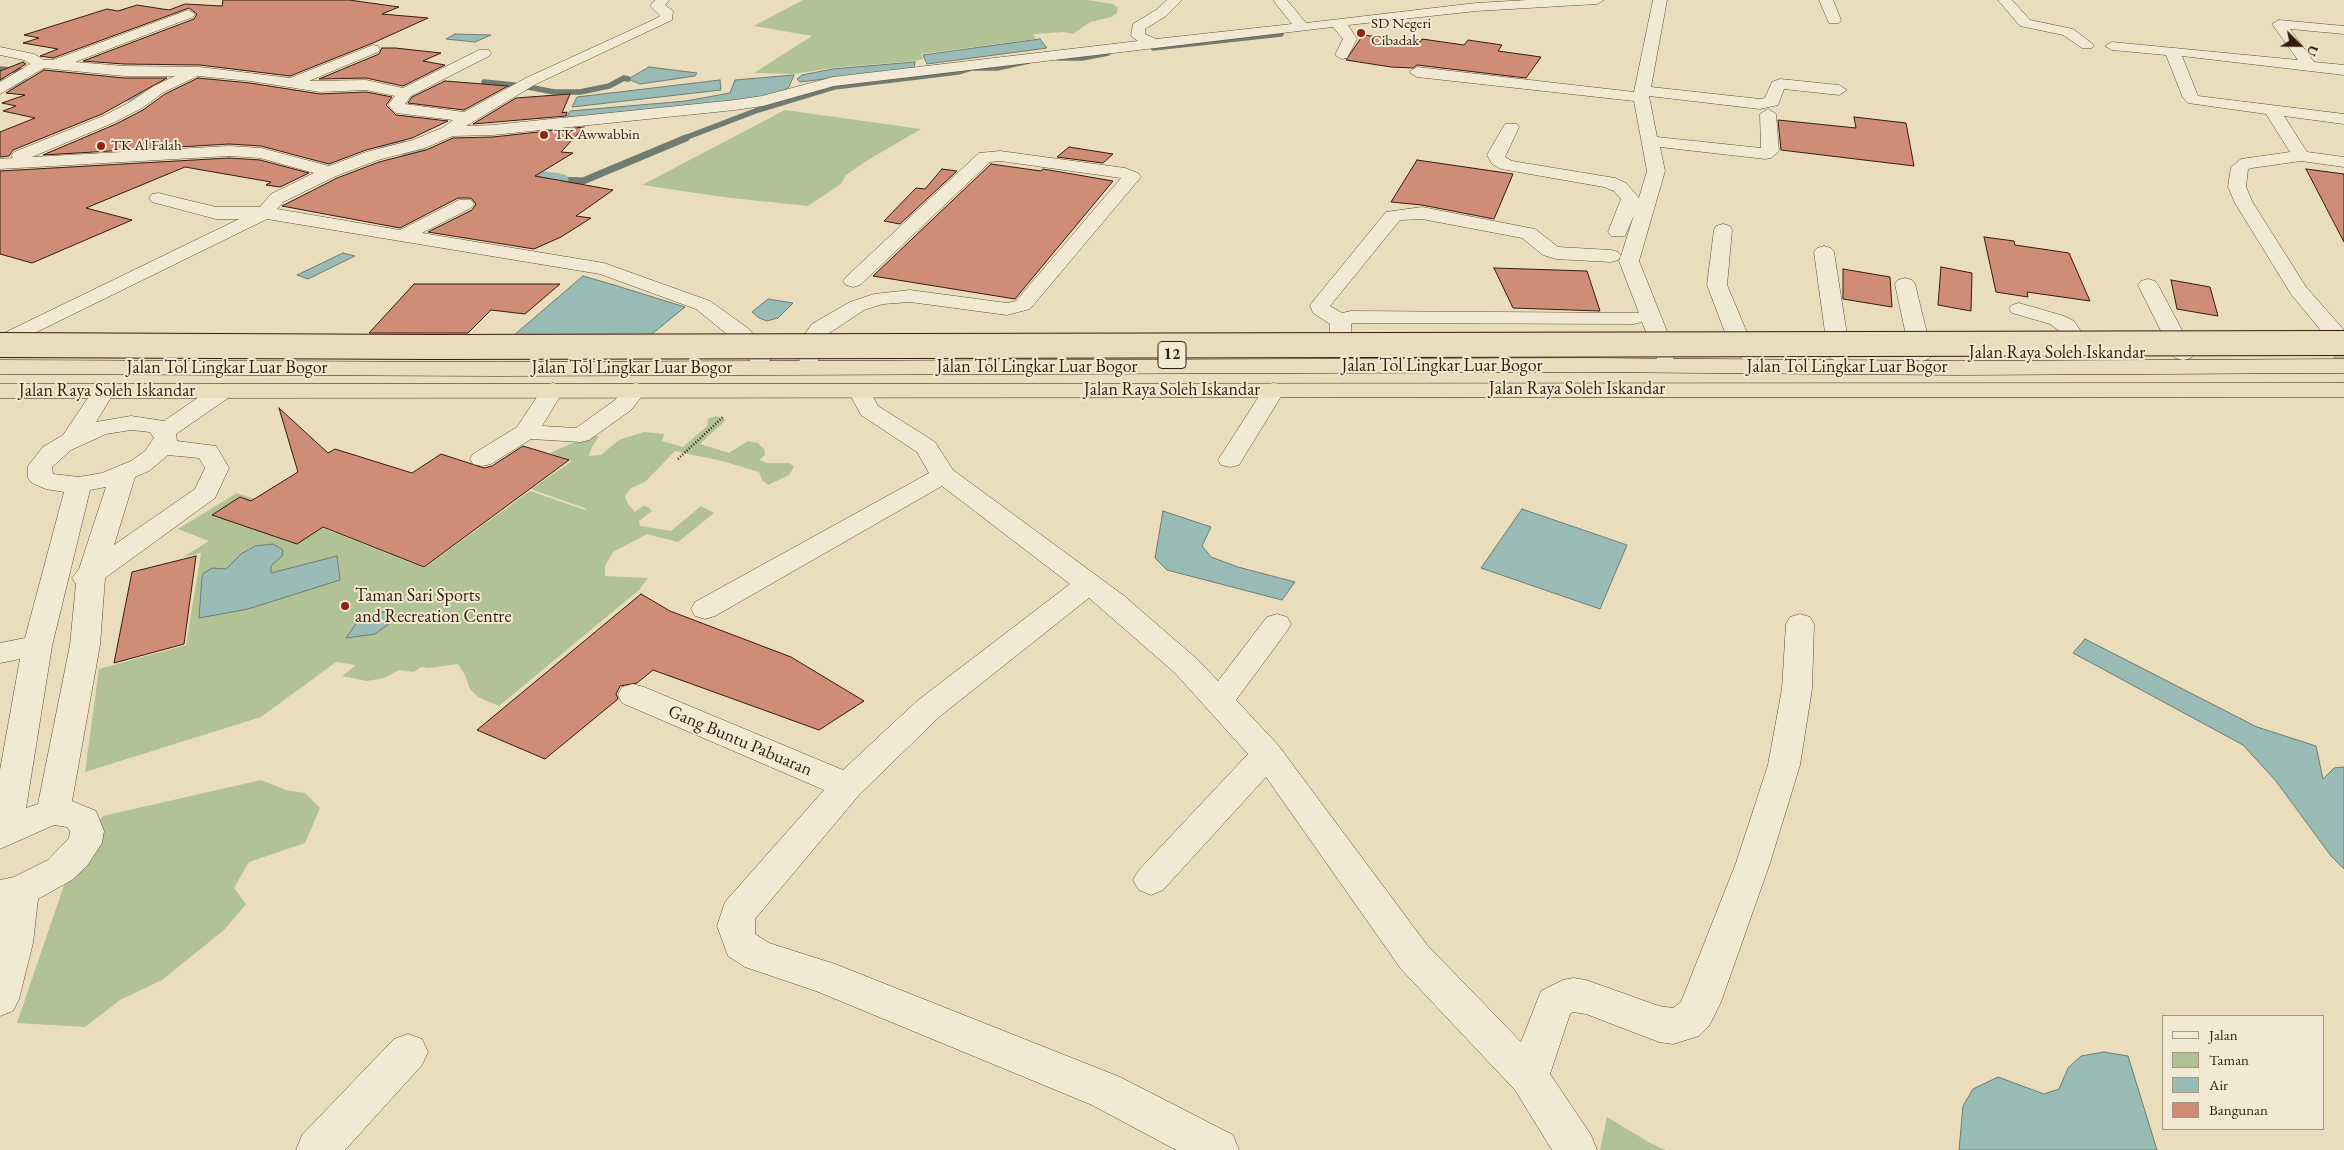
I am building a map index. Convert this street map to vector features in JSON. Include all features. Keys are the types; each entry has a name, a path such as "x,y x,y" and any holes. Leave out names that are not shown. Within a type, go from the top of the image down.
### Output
{"highway":[{"name":"Jalan Tol Lingkar Luar Bogor","path":"0,344 433,348 2344,344"},
{"name":"Jalan Raya Soleh Iskandar","path":"0,357 809,358 1655,354 2344,354"},
{"name":"Jalan Tol Lingkar Luar Bogor","path":"0,367 508,369 1585,365 1947,368 2344,366"},
{"name":"Jalan Raya Soleh Iskandar","path":"0,391 2344,390"}],"street":[{"path":"0,344 265,213 267,208 278,198 330,172 372,156 419,144 450,131 467,117 531,81 658,23 667,17 666,11 657,6 662,0"},
{"path":"1150,47 1138,36 1138,27 1161,13 1175,0"},
{"path":"1280,0 1301,26"},
{"path":"450,131 494,130 666,113 763,101 833,82 1150,47 1370,18 1476,7 1597,0"},
{"path":"1655,354 1629,261 1656,171 1642,94 1660,0"},
{"path":"1826,0 1834,20"},
{"path":"2005,0 2025,23 2068,32 2086,45"},
{"path":"149,28 131,25 175,6"},
{"path":"1360,6 1364,14 1370,18"},
{"path":"9,85 48,64 188,14"},
{"path":"1336,22 1348,32 1350,39 1342,55"},
{"path":"2309,66 2279,24 2344,30"},
{"path":"2112,46 2344,70"},
{"path":"1140,62 1150,47"},
{"path":"293,82 373,49"},
{"path":"0,51 29,57 48,64 124,71 200,72 293,82 320,87 366,86 405,92"},
{"path":"2172,51 2191,98 2194,100 2344,120"},
{"path":"467,117 402,110 396,105 405,92 484,53"},
{"path":"1042,58 1078,64"},
{"path":"1,164 109,118 136,105 159,89 200,72"},
{"path":"1417,72 1760,104 1772,102 1777,85 1780,84 1839,90"},
{"path":"2272,110 2301,156"},
{"path":"656,128 666,113"},
{"path":"1651,140 1769,153 1768,114"},
{"path":"1511,127 1496,155 1498,160 1507,165 1609,182 1617,185 1630,199 1610,263 1634,318 1655,354"},
{"path":"1,164 228,151 261,153 330,172"},
{"path":"2344,162 2301,156 2247,163 2240,166 2237,187 2244,203 2298,290 2344,344"},
{"path":"809,358 815,335 820,329 857,306 881,298 910,296 1007,309 1023,305 1132,177 1124,173 1010,157 985,157 853,281"},
{"path":"158,198 216,213 265,213 604,269 702,305 741,334 760,358"},
{"path":"402,236 465,204"},
{"path":"1340,321 1320,309 1320,305 1393,216 1401,214 1422,213 1528,233 1550,251 1556,253 1611,256"},
{"path":"1723,230 1717,285 1737,335 1750,354"},
{"path":"1824,252 1839,354"},
{"path":"1905,284 1921,354"},
{"path":"2148,285 2184,353"},
{"path":"2019,309 2057,320 2066,326 2084,353"},
{"path":"1340,321 1351,317 1634,318"},
{"path":"1340,321 1342,355"},
{"path":"73,439 104,390"},
{"path":"482,459 526,432 553,390"},
{"path":"526,432 581,435 623,406 636,390"},
{"path":"1230,460 1274,390"},
{"path":"53,591 91,576 206,493 217,468 206,451 163,439 157,426 131,423 100,428 73,439 45,459 39,472 41,478 46,482 60,485 79,485 123,474 147,461 163,439 223,391"},
{"path":"858,391 869,410 926,447 943,475 1089,583 1186,666 1267,754 1414,957 1529,1077 1576,1150"},
{"path":"53,812 85,646 91,576 123,474"},
{"path":"705,609 943,475"},
{"path":"3,832 38,646 79,485"},
{"path":"1089,583 928,709 848,786 738,913 735,926 741,945 758,956 822,976 1106,1091 1218,1150"},
{"path":"1219,701 1278,624"},
{"path":"1529,1077 1554,1003 1563,997 1573,995 1586,996 1659,1024 1673,1026 1685,1024 1699,1008 1752,863 1784,765 1797,689 1800,624"},
{"path":"0,654 38,646"},
{"name":"Gang Buntu Pabuaran","path":"632,695 848,786"},
{"path":"1151,880 1267,754"},
{"path":"0,999 15,943 10,893 60,870 85,843 87,831 84,821 74,815 53,812 3,832"},
{"path":"317,1150 408,1052"}],"path":[{"path":"678,459 752,390"}],"green space":[{"path":"803,0 1087,0 1113,4 1118,8 1117,13 1111,17 1090,22 1073,34 1064,32 1034,34 1035,39 921,54 923,59 915,61 830,68 795,74 754,73 812,36 754,26"},
{"path":"785,110 921,129 868,160 846,175 841,184 808,206 723,197 642,185"},
{"name":"Taman Sari Sports and Recreation Centre","path":"716,416 726,420 700,444 729,453 748,441 758,443 764,449 765,455 759,460 767,463 790,463 794,467 789,475 768,485 762,480 759,472 722,461 675,451 645,482 631,488 625,496 628,504 635,512 643,506 648,507 652,511 639,521 640,526 671,531 701,506 714,513 678,542 647,534 613,552 605,566 605,576 648,578 639,590 499,706 478,697 470,689 465,675 458,664 429,668 421,667 414,672 399,670 384,678 367,681 342,676 356,665 336,662 261,717 85,772 99,669 186,645 201,553 183,557 209,541 178,529 237,493 296,513 292,516 424,568 530,491 585,510 587,509 531,489 572,461 550,453 588,436 599,436 589,456 601,455 619,440 644,432 664,434 662,441 683,447 707,426 708,419"},
{"path":"261,780 286,790 305,793 320,808 305,843 249,862 234,888 246,904 224,930 162,980 120,1000 85,1027 17,1023 76,850 103,816"},
{"path":"1607,1117 1650,1143 1666,1150 1600,1150"}],"water":[{"path":"455,34 491,35 475,42 446,39"},
{"path":"1040,39 1047,48 927,64 923,55"},
{"path":"915,62 914,68 800,82 797,79 802,75 832,69"},
{"path":"649,67 697,73 695,76 640,84 628,79"},
{"path":"794,75 789,87 781,92 757,99 613,115 567,117 570,111 686,101 730,93 735,80"},
{"path":"720,80 721,90 572,107 577,97"},
{"path":"343,253 355,256 308,279 297,275"},
{"path":"583,276 685,307 647,338 513,336"},
{"path":"768,299 793,303 778,318 767,321 759,318 752,312"},
{"path":"1522,509 1627,545 1600,609 1481,568"},
{"path":"1163,511 1211,527 1202,546 1211,557 1238,567 1295,582 1282,600 1167,570 1155,558"},
{"path":"273,544 283,550 282,556 271,566 271,573 337,556 340,580 248,609 199,618 202,577 204,573 212,568 226,569 241,554 255,546"},
{"path":"383,612 400,616 375,634 346,638 359,619"},
{"path":"2085,639 2257,727 2316,746 2323,779 2334,768 2344,767 2344,869 2331,856 2276,781 2243,745 2073,653"},
{"path":"2104,1052 2128,1056 2157,1150 1959,1150 1963,1106 1973,1089 1998,1077 2044,1094 2059,1089 2068,1068 2081,1056"}],"building":[{"path":"223,0 349,0 399,7 382,14 428,18 373,43 290,76 200,65 124,64 83,61 194,19 197,14 189,8 53,58 40,56 58,49 23,43 39,38 24,35 107,9 118,11 137,5 169,10 185,4 222,6"},
{"path":"1363,35 1420,42 1422,39 1464,45 1468,40 1502,45 1498,51 1541,57 1526,78 1417,65 1413,68 1391,67 1346,60"},
{"path":"382,48 441,53 423,61 445,65 403,86 366,78 319,79 379,54"},
{"path":"23,62 26,64 0,80 0,71"},
{"path":"44,70 124,78 167,78 102,114 13,150 9,156 0,157 0,132 35,118 3,111 16,106 2,103 25,95 6,93"},
{"path":"198,78 250,83 320,94 366,92 392,97 386,105 396,115 448,121 412,138 366,150 329,164 261,146 229,144 43,155 116,124 143,110 165,94"},
{"path":"445,81 508,86 464,110 408,103 412,97"},
{"path":"570,94 562,113 567,112 566,116 473,124 516,98"},
{"path":"1854,117 1906,123 1914,166 1781,150 1778,120 1856,128"},
{"path":"584,127 561,152 573,153 535,176 613,190 576,216 591,218 561,237 534,249 428,232 472,210 476,204 471,198 458,198 400,228 282,206 337,178 379,162 426,150 453,138 493,137"},
{"path":"1069,147 1113,154 1103,163 1057,157"},
{"path":"229,158 260,160 309,173 280,187 266,185 271,182 185,167 86,208 132,220 32,263 0,254 0,171"},
{"path":"1417,160 1513,174 1494,219 1422,205 1391,202"},
{"path":"991,164 1041,171 1043,169 1113,181 1015,299 873,276"},
{"path":"942,169 957,171 900,224 884,221 916,188 925,189"},
{"path":"2306,169 2344,174 2344,242"},
{"path":"1984,237 2014,241 2015,245 2069,253 2090,301 2027,292 2028,297 1996,292"},
{"path":"1941,267 1972,273 1971,311 1938,305"},
{"path":"1494,268 1587,271 1600,311 1513,308"},
{"path":"1843,269 1890,277 1892,307 1843,299"},
{"path":"2171,280 2210,287 2218,316 2177,309"},
{"path":"414,284 560,284 525,314 491,310 468,333 369,333"},
{"path":"279,408 328,453 335,449 412,473 441,454 484,468 492,466 523,446 569,460 424,567 323,527 297,544 212,515 240,497 251,501 298,472"},
{"path":"196,556 184,644 114,663 132,572"},
{"path":"641,594 670,611 791,657 864,701 819,730 653,670 637,683 620,686 616,694 618,699 545,759 477,730"}],"waterway":[{"path":"1153,48 1281,34"},
{"path":"1058,58 1082,58 1108,53"},
{"path":"682,139 758,110 834,87 958,72 971,68 997,68 1029,61"},
{"path":"0,69 22,71"},
{"path":"523,86 554,92 580,92 609,86 624,78 628,79"},
{"path":"484,82 514,85"},
{"path":"0,84 58,86 141,97"},
{"path":"343,130 409,149 437,163 487,172 558,180"},
{"path":"558,180 583,181 686,138"}],"tunnel":[{"path":"2335,354 2344,359"}],"place":[{"name":"SD Negeri Cibadak","path":"1361,33"},
{"name":"TK Awwabbin","path":"544,135"},
{"name":"TK Al Falah","path":"101,146"},
{"name":"Taman Sari Sports and Recreation Centre","path":"345,606"}]}
